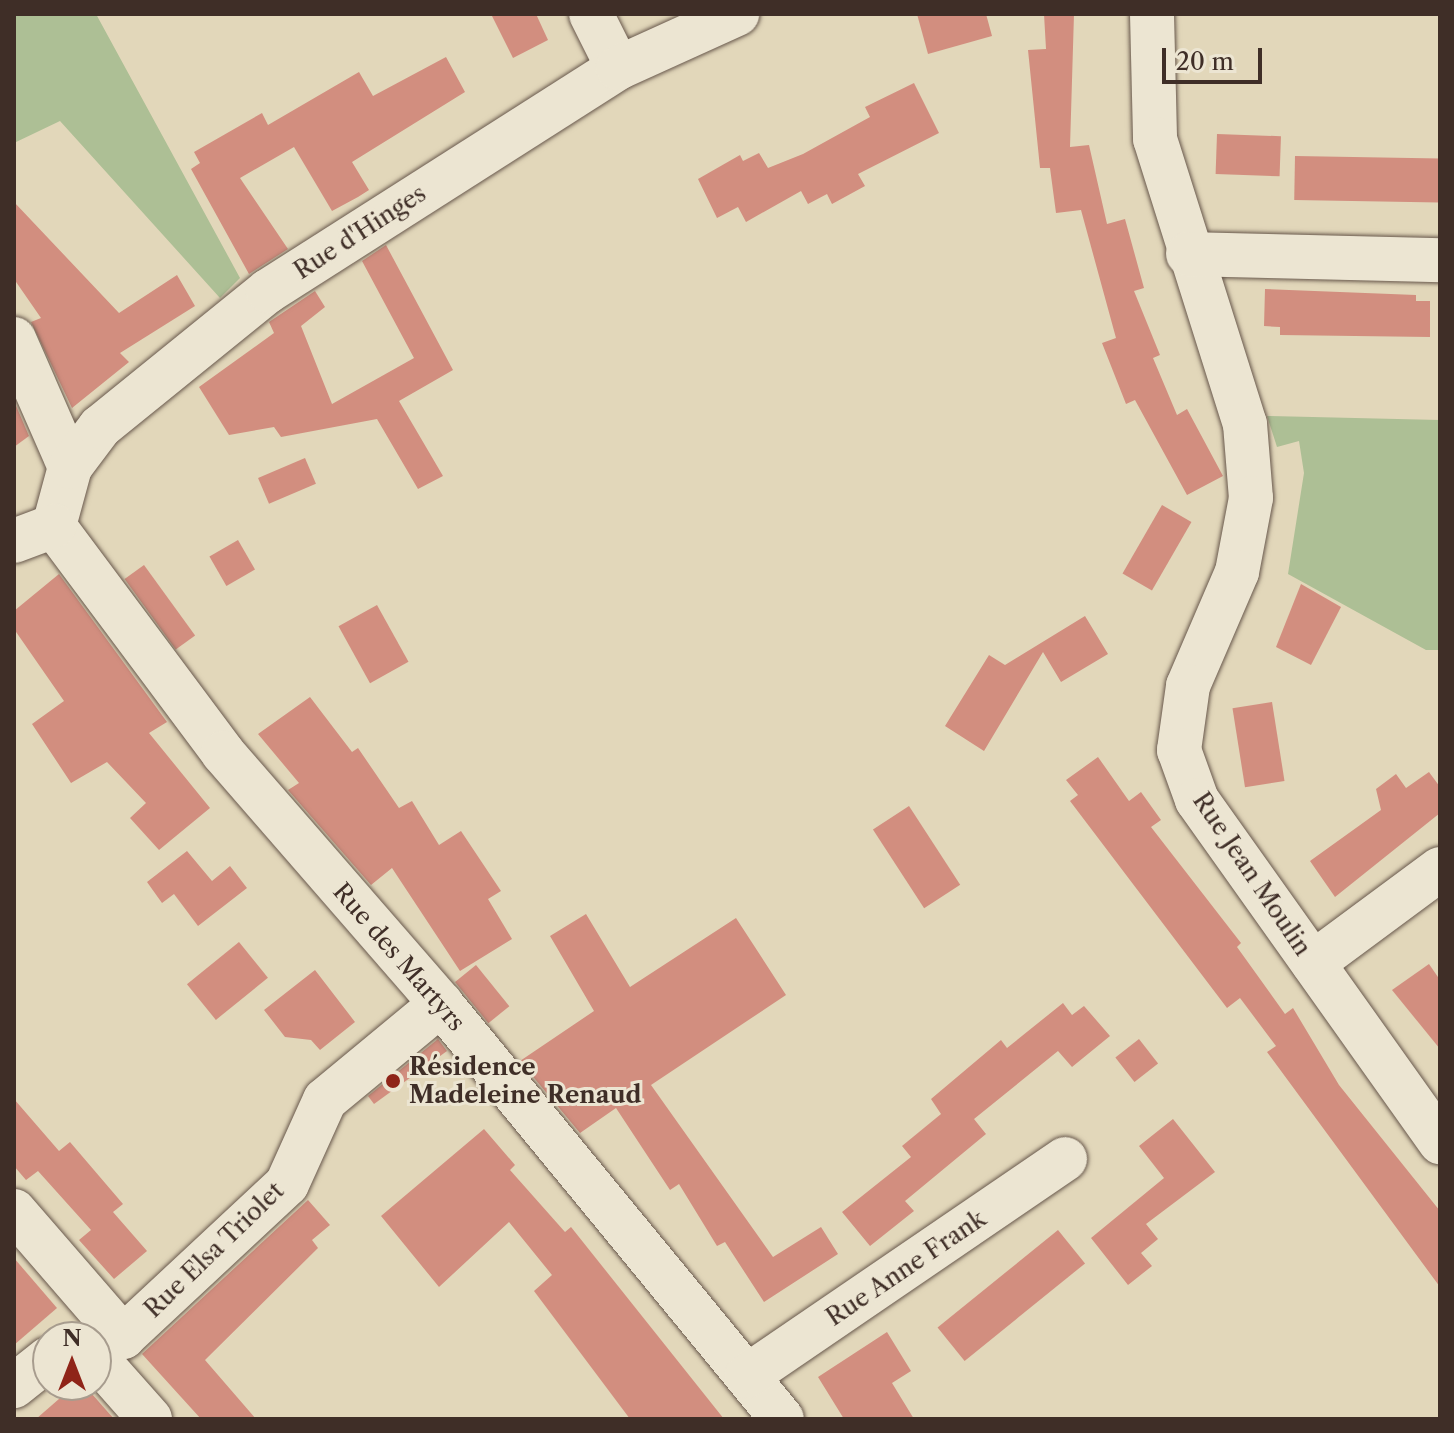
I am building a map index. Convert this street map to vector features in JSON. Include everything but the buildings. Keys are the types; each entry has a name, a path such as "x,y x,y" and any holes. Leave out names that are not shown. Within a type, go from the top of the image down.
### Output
{"street":[{"path":"591,14 618,68"},
{"name":"Rue d'Hinges","path":"54,526 70,467 100,427 268,291 618,68 737,14"},
{"name":"Rue Jean Moulin","path":"1152,14 1155,139 1188,254 1245,424 1251,498 1237,572 1188,686 1179,750 1197,800 1440,1142"},
{"path":"1188,254 1440,260"},
{"path":"14,339 70,467"},
{"path":"14,541 54,526"},
{"name":"Rue des Martyrs","path":"54,526 223,753 441,1004 782,1419"},
{"path":"1313,963 1440,869"},
{"name":"Rue Elsa Triolet","path":"112,1345 287,1184 325,1100 441,1004"},
{"name":"Rue Anne Frank","path":"747,1376 1065,1159"},
{"name":"Rue Elsa Triolet","path":"14,1211 86,1321"},
{"path":"112,1362 150,1419"},
{"path":"14,1386 32,1372"}],"green space":[{"path":"14,14 96,14 240,278 220,298 60,121 14,143"},
{"path":"1267,416 1440,420 1440,650 1426,650 1288,574 1304,473 1299,441 1277,447"}],"place":[{"name":"Résidence Madeleine Renaud","path":"393,1081"}]}
